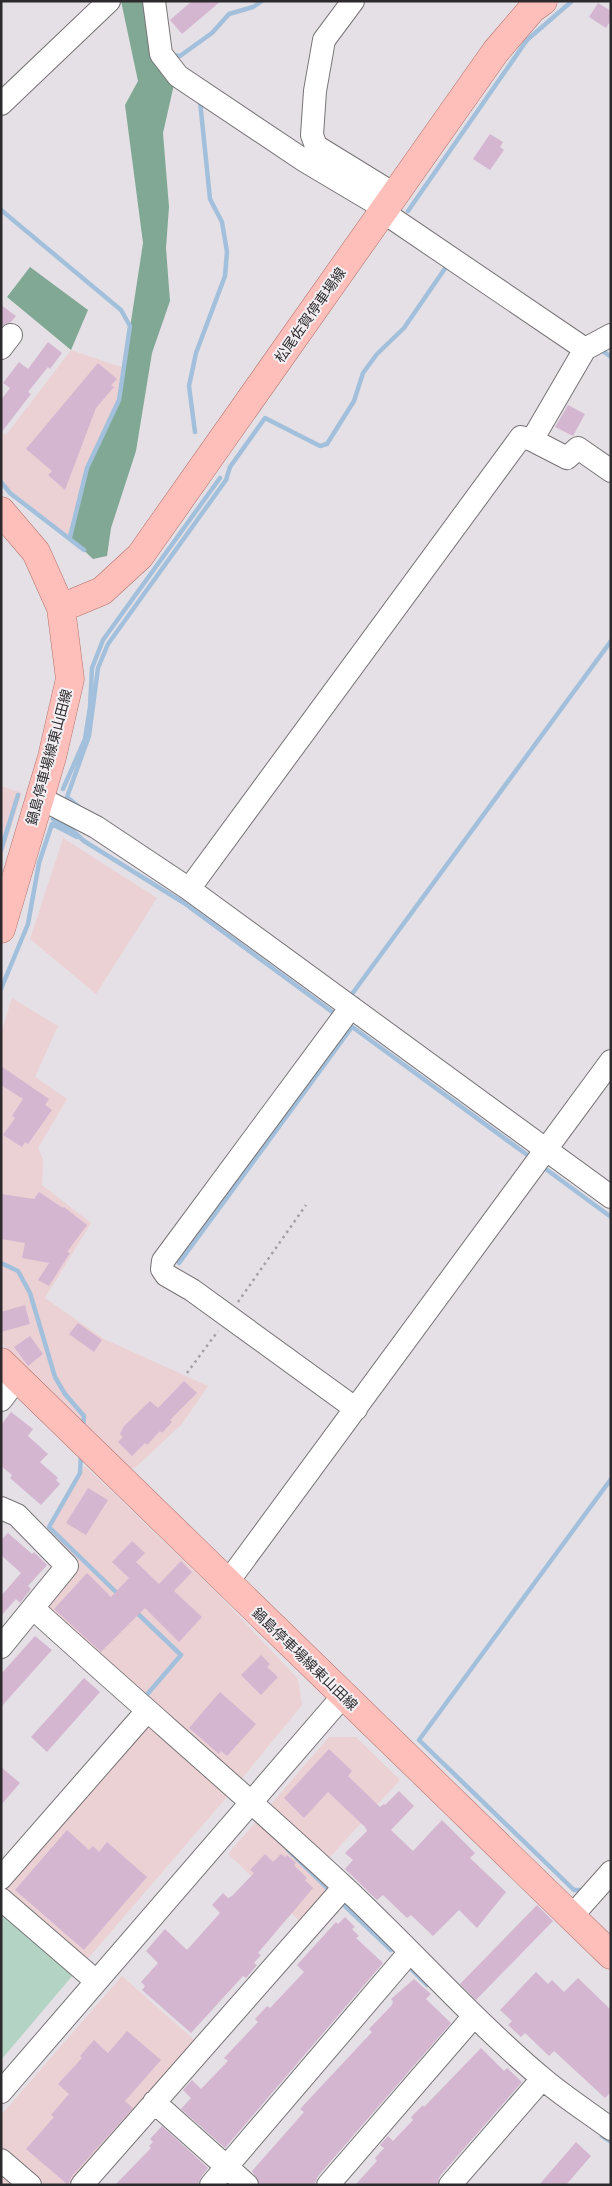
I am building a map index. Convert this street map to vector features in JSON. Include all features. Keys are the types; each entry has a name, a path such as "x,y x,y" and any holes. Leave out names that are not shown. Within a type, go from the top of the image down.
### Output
{"main road":[{"name":"松尾佐賀停車場線","path":"61,608 102,591 140,556 496,51 532,9 542,1"},
{"name":"鍋島停車場線東山田線","path":"1,511 36,552 61,608 70,679 52,757 1,929"},
{"name":"鍋島停車場線東山田線","path":"6,1381 81,1441 571,1917 607,1943"}],"street":[{"path":"1,104 108,1"},
{"path":"154,1 161,54 178,76 389,201 392,218 602,344 532,440"},
{"path":"311,154 315,91 324,40 353,1"},
{"path":"189,889 521,437 532,440 567,458 578,448 611,471"},
{"path":"40,798 96,827 189,889 611,1197"},
{"path":"351,1007 163,1261 162,1269 166,1275 192,1290 356,1408"},
{"path":"228,1583 611,1061"},
{"path":"1,1508 16,1515 67,1566 34,1609 1,1646"},
{"path":"34,1609 141,1707 252,1802 344,1887 474,2016 542,2079 611,2129"},
{"path":"1,2092 343,1696"},
{"path":"1,1878 141,1707"},
{"path":"571,1917 611,1872"},
{"path":"82,2185 344,1887"},
{"path":"1,1899 96,1981"},
{"path":"211,2185 410,1952"},
{"path":"328,2185 474,2016"},
{"path":"450,2185 542,2079"},
{"path":"154,2102 247,2185"},
{"path":"1,2160 30,2185"}],"path":[{"path":"187,1373 306,1205"}],"shaded area":[{"path":"71,350 124,368 118,403 84,471 71,538 1,483 1,432 6,435"},
{"path":"1,786 22,793 1,860"},
{"path":"63,838 157,898 96,994 30,939"},
{"path":"12,998 58,1026 35,1077 67,1099 38,1148 43,1159 42,1185 91,1223 45,1298 104,1339 208,1386 182,1424 136,1467 131,1469 1,1343 1,1033"},
{"path":"85,1466 219,1595 298,1679 302,1705 226,1798 85,1962 4,1891 158,1710 41,1609 74,1567 45,1537"},
{"path":"329,1737 356,1737 400,1780 319,1869 338,1887 304,1925 228,1854"},
{"path":"122,1976 200,2045 76,2185 1,2185 1,2115"}],"green space":[{"path":"121,1 148,1 175,80 163,133 169,207 166,248 170,301 152,353 136,451 111,528 107,556 93,559 70,537 87,468 119,400 143,243 125,105 138,81"},
{"path":"30,267 88,310 71,350 7,297"},
{"path":"1,1909 73,1975 1,2060"}],"building":[{"path":"192,1 221,1 182,34 170,20"},
{"path":"598,3 611,11 611,20 606,28 589,17"},
{"path":"490,134 503,142 500,147 504,150 490,170 473,159"},
{"path":"1,305 16,316 11,322 1,326"},
{"path":"48,342 62,353 28,392 31,394 1,433 1,400 10,388 3,383 19,362 28,369"},
{"path":"98,363 117,379 111,385 114,387 96,408 65,490 48,475 52,471 26,449"},
{"path":"568,405 585,414 573,436 555,427"},
{"path":"1,1066 49,1099 45,1105 52,1110 28,1144 25,1142 22,1147 3,1135 15,1118 12,1116 23,1099 1,1085"},
{"path":"39,1192 64,1207 87,1225 67,1252 70,1253 49,1286 38,1280 49,1263 22,1258 25,1243 1,1239 1,1194 34,1199"},
{"path":"25,1305 30,1324 1,1332 1,1312"},
{"path":"78,1323 102,1340 94,1352 69,1334"},
{"path":"30,1336 43,1354 28,1366 14,1347"},
{"path":"184,1381 197,1393 170,1420 172,1422 162,1433 160,1431 147,1445 145,1443 132,1456 118,1442 123,1437 120,1434 124,1426 150,1401 158,1408"},
{"path":"11,1412 33,1429 28,1436 48,1454 40,1462 58,1478 56,1480 60,1484 41,1505 10,1478 12,1475 1,1466 1,1425"},
{"path":"88,1488 108,1500 86,1535 66,1523"},
{"path":"8,1533 32,1554 34,1552 47,1565 28,1586 31,1589 20,1603 16,1599 1,1616 1,1596 21,1573 1,1555 1,1540"},
{"path":"132,1541 145,1553 136,1562 159,1584 181,1561 192,1572 174,1591 202,1617 179,1642 145,1608 101,1652 54,1609 87,1573 111,1597 129,1578 112,1562"},
{"path":"35,1636 52,1650 1,1707 1,1674"},
{"path":"261,1655 270,1664 267,1667 278,1677 261,1695 241,1675"},
{"path":"84,1678 100,1692 47,1752 31,1737"},
{"path":"220,1692 256,1724 227,1756 221,1751 219,1754 189,1728"},
{"path":"329,1749 352,1771 348,1776 380,1807 385,1805 399,1791 414,1806 391,1830 413,1851 442,1820 475,1853 470,1858 506,1892 477,1928 459,1910 433,1936 411,1915 407,1918 383,1895 377,1900 345,1869 353,1860 345,1853 367,1831 365,1827 328,1792 304,1818 284,1798"},
{"path":"1,1767 20,1783 1,1805"},
{"path":"67,1830 89,1850 93,1846 99,1852 107,1842 147,1877 84,1950 15,1890"},
{"path":"265,1854 273,1862 281,1854 285,1857 287,1855 296,1863 294,1865 307,1878 305,1880 313,1888 258,1953 261,1955 254,1963 257,1965 246,1978 243,1976 191,2033 142,1990 145,1986 141,1982 158,1963 146,1951 165,1929 187,1950 220,1913 212,1905 223,1893 228,1898 232,1896 254,1873 250,1870"},
{"path":"537,1905 553,1921 476,2000 460,1984"},
{"path":"345,1917 355,1927 352,1929 359,1936 356,1938 383,1963 225,2148 181,2109 191,2098 183,2090 192,2080 201,2089 228,2061 224,2058 258,2022 255,2019 267,2006 270,2008 304,1972 297,1965 336,1922 338,1924"},
{"path":"536,1972 548,1984 552,1980 564,1992 578,1978 611,2010 611,2092 605,2098 554,2051 549,2056 525,2033 521,2037 508,2025 512,2021 500,2010"},
{"path":"414,1979 431,1994 426,1999 451,2023 318,2176 314,2185 260,2185 252,2171 304,2112 300,2109 372,2032 369,2029 392,2005 393,2001 391,1999"},
{"path":"127,2031 161,2060 125,2101 133,2108 72,2176 68,2185 26,2149 54,2117 51,2115 69,2094 58,2084 82,2058 80,2056 94,2040 108,2053"},
{"path":"481,2048 504,2071 507,2068 522,2082 440,2176 437,2185 355,2185 377,2161 375,2158 384,2148 380,2145 388,2136 393,2141 413,2120 411,2117 423,2105 424,2107"},
{"path":"162,2126 208,2168 198,2185 115,2185 151,2148 149,2146 153,2142 150,2139"},
{"path":"576,2142 591,2156 566,2185 539,2185"}],"waterway":[{"path":"173,55 180,56 212,33 229,14 253,7 262,1"},
{"path":"408,211 527,40 572,1"},
{"path":"195,432 189,386 196,353 225,276 227,252 222,222 210,199 200,101"},
{"path":"1,210 121,310 130,326 119,400 87,468 70,537"},
{"path":"78,806 67,797 89,736 98,668 108,644 226,480 230,467 265,418 320,446 327,444 354,401 363,373 377,354 404,328 446,267"},
{"path":"600,349 611,357"},
{"path":"63,789 85,739 90,707 92,668 103,640 220,478"},
{"path":"1,482 10,493 84,550"},
{"path":"352,994 611,641"},
{"path":"1,850 18,795"},
{"path":"53,819 73,831 84,841 184,903 335,1014"},
{"path":"1,989 28,924 39,863 52,824 77,837"},
{"path":"351,1026 530,1157"},
{"path":"179,1263 352,1027"},
{"path":"543,1167 611,1217"},
{"path":"1,1263 18,1271 30,1293 55,1377 65,1394 84,1416 83,1426"},
{"path":"81,1454 80,1473 49,1527 119,1595"},
{"path":"584,1890 574,1890 419,1740 611,1479"},
{"path":"135,1611 181,1655 144,1698"},
{"path":"288,1850 327,1888"},
{"path":"345,1906 391,1950"},
{"path":"412,1970 427,1985"},
{"path":"602,2136 611,2142"}]}
